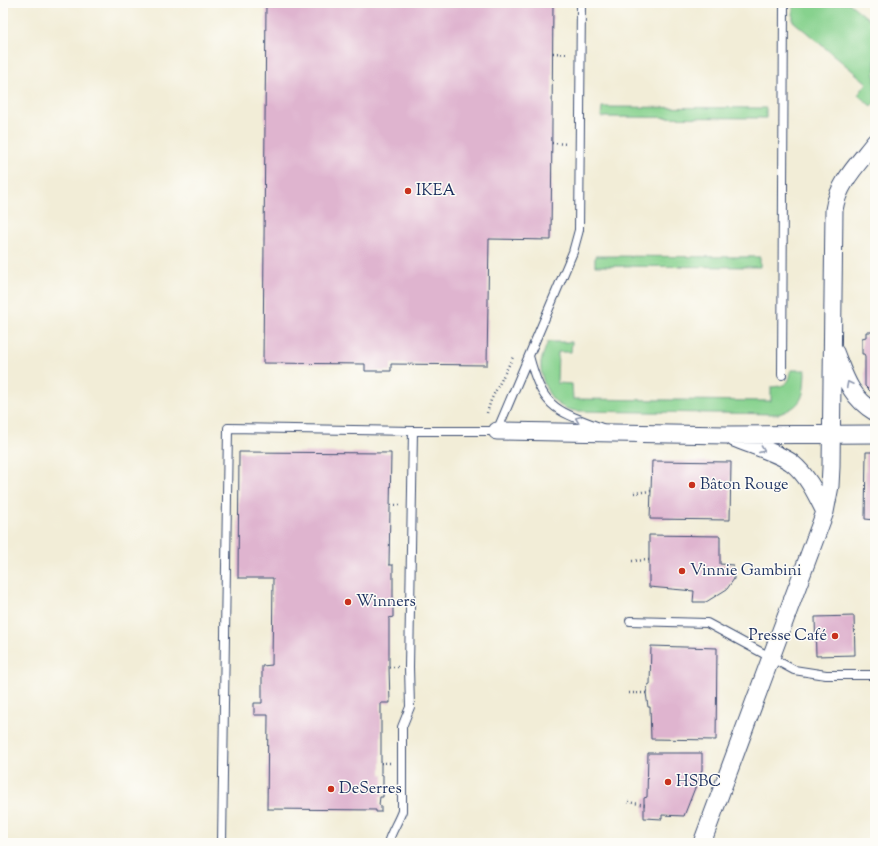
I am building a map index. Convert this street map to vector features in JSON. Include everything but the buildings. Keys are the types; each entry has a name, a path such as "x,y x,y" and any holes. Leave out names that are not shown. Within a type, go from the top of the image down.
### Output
{"street":[{"path":"702,842 825,512 830,486 833,223 836,198 846,179 875,142"},
{"path":"832,344 853,393 864,405 875,412"},
{"path":"497,431 726,435 875,434"},
{"path":"726,435 791,462 802,473 825,512"}],"lane":[{"path":"222,843 228,428 497,431 573,252 580,230 581,3"},
{"path":"782,375 784,3"},
{"path":"530,356 535,379 549,402 561,411 614,432"},
{"path":"388,843 402,811 402,727 410,707 409,660 413,431"},
{"path":"630,621 707,623 794,670 826,675 875,675"}],"path":[{"path":"634,493 651,491"},
{"path":"632,561 649,560"},
{"path":"629,693 646,694"},
{"path":"628,802 645,805"}],"green space":[{"path":"793,3 849,3 875,24 875,102 871,106 858,95 867,83 793,21"},
{"path":"602,107 766,108 766,118 601,117"},
{"path":"595,256 760,257 760,267 595,266"},
{"path":"548,342 572,342 571,352 558,352 557,383 572,384 573,399 771,401 771,387 780,386 786,383 791,370 805,370 803,393 798,403 794,407 779,414 574,411 564,408 556,403 543,382 541,363"}],"place":[{"name":"IKEA","path":"408,191"},
{"name":"Bâton Rouge","path":"692,485"},
{"name":"Vinnie Gambini","path":"682,571"},
{"name":"Winners","path":"348,602"},
{"name":"Presse Café","path":"835,636"},
{"name":"HSBC","path":"668,782"},
{"name":"DeSerres","path":"331,789"}]}
